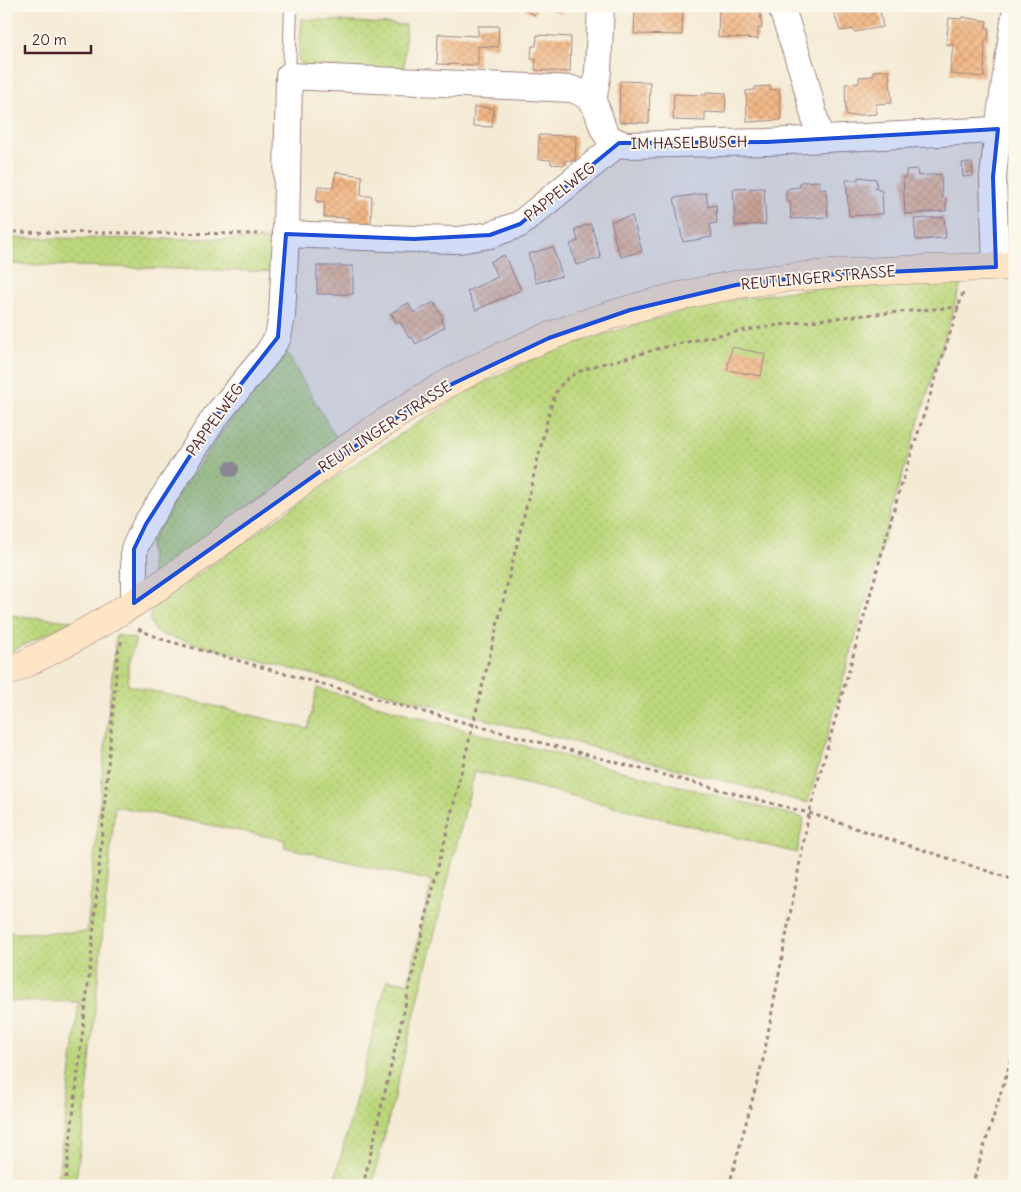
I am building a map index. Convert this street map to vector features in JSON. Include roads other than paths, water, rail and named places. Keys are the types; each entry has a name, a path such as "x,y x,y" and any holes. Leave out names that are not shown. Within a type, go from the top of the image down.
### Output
{"street":[{"path":"593,102 599,65 601,6"},
{"path":"781,6 804,76 820,139"},
{"path":"994,267 993,177 1006,129 1015,15"},
{"path":"289,76 444,84 560,87 584,94 593,102"},
{"name":"PAPPELWEG","path":"127,613 134,549 146,524 215,417 267,354 278,337 282,316 286,234 289,76"},
{"name":"IM HASELBUSCH","path":"593,102 601,127 608,136 619,143 628,145 716,144 1006,129"},
{"name":"PAPPELWEG","path":"286,234 414,240 459,240 490,235 520,224 591,168 619,143"},
{"name":"REUTLINGER STRASSE","path":"6,673 127,613 345,451 427,396 469,373 549,338 630,310 736,285 820,275 994,267"}],"lane":[{"name":"PAPPELWEG","path":"289,76 292,6"}]}
